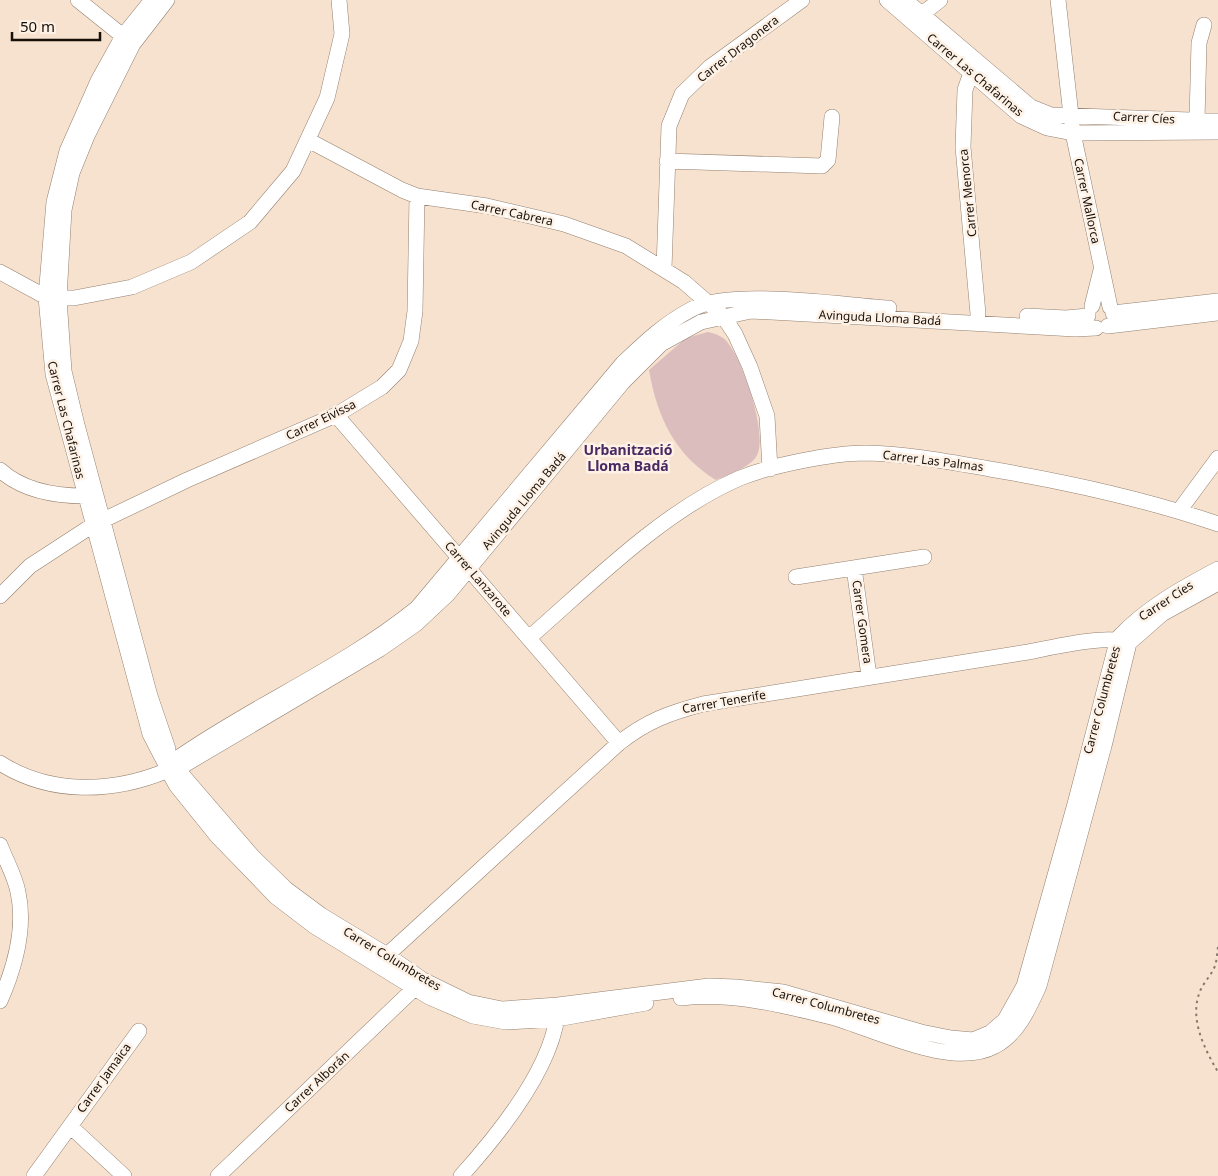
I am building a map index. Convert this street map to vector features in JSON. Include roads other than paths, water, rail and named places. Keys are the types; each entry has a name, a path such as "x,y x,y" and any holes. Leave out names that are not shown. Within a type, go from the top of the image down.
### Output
{"street":[{"path":"78,0 128,40"},
{"name":"Carrer Las Chafarinas","path":"98,522 85,496 53,374 54,202 68,152 98,81 128,40 152,0"},
{"name":"Carrer Las Chafarinas","path":"128,40 167,0"},
{"path":"0,272 53,298 74,298 132,288 191,262 250,222 293,172 327,98 342,34 340,0"},
{"name":"Carrer Dragonera","path":"664,268 669,126 682,94 710,67 802,0"},
{"name":"Carrer Las Chafarinas","path":"886,0 1021,116 1047,128 1073,133"},
{"name":"Carrer Las Chafarinas","path":"905,0 1031,108 1050,115 1070,115"},
{"path":"922,14 940,0"},
{"name":"Carrer Mallorca","path":"1058,0 1073,133 1101,269 1106,283 1101,316"},
{"path":"1197,120 1199,43 1204,25"},
{"name":"Carrer Menorca","path":"971,73 965,90 963,147 978,314"},
{"name":"Carrer Cíes","path":"1070,115 1218,121"},
{"path":"667,161 822,166 828,160 832,117"},
{"name":"Carrer Cíes","path":"1073,133 1218,132"},
{"name":"Carrer Cabrera","path":"308,140 402,190 417,196 487,206 564,224 626,246 684,282 723,316"},
{"name":"Carrer Eivissa","path":"0,596 30,566 98,522 186,480 336,415 382,387 399,370 411,341 415,311 417,196"},
{"name":"Carrer Las Chafarinas","path":"53,298 64,371 98,522 150,734 172,767"},
{"name":"Avinguda Lloma Badá","path":"0,763 37,781 74,788 108,786 144,779 172,767 364,659 416,624 448,594 463,564 623,364 654,334 692,309 727,299 758,299 1066,318 1218,313"},
{"name":"Avinguda Lloma Badá","path":"463,564 629,376 662,344 701,322 751,311 1075,330 1101,316 1218,301"},
{"path":"723,316 735,334 750,367 767,416 770,469"},
{"name":"Carrer Lanzarote","path":"336,415 619,742"},
{"name":"Carrer Las Palmas","path":"530,637 680,510 741,478 770,469 814,460 865,453 912,457 1030,476 1179,511 1218,524"},
{"path":"1179,511 1218,458"},
{"path":"0,470 27,487 61,496 85,496"},
{"path":"796,577 924,557"},
{"name":"Carrer Gomera","path":"854,568 869,676"},
{"name":"Carrer Cíes","path":"1123,641 1133,622 1158,604 1218,569"},
{"name":"Carrer Cíes","path":"1123,641 1162,614 1218,582"},
{"name":"Carrer Columbretes","path":"172,767 176,785 217,836 276,897 314,926 369,960 419,984 468,1002 502,1009 558,1012 651,992 709,986 736,987 783,992 921,1032 973,1040 990,1033 1009,1014 1024,986 1123,641"},
{"name":"Carrer Tenerife","path":"387,955 619,742 666,714 703,704 869,676 1123,641"},
{"name":"Carrer Columbretes","path":"172,767 253,857 286,890 321,915 387,955 419,984"},
{"path":"0,845 18,890 22,922 9,980 0,1001"},
{"path":"369,960 387,955"},
{"name":"Carrer Alborán","path":"218,1176 419,984"},
{"path":"461,1176 491,1142 520,1102 544,1057 558,1012"},
{"name":"Carrer Jamaica","path":"34,1176 139,1031"},
{"name":"Carrer Jamaica","path":"70,1126 124,1176"}],"district":[{"name":"Urbanització Lloma Badá","path":"628,458"}]}
